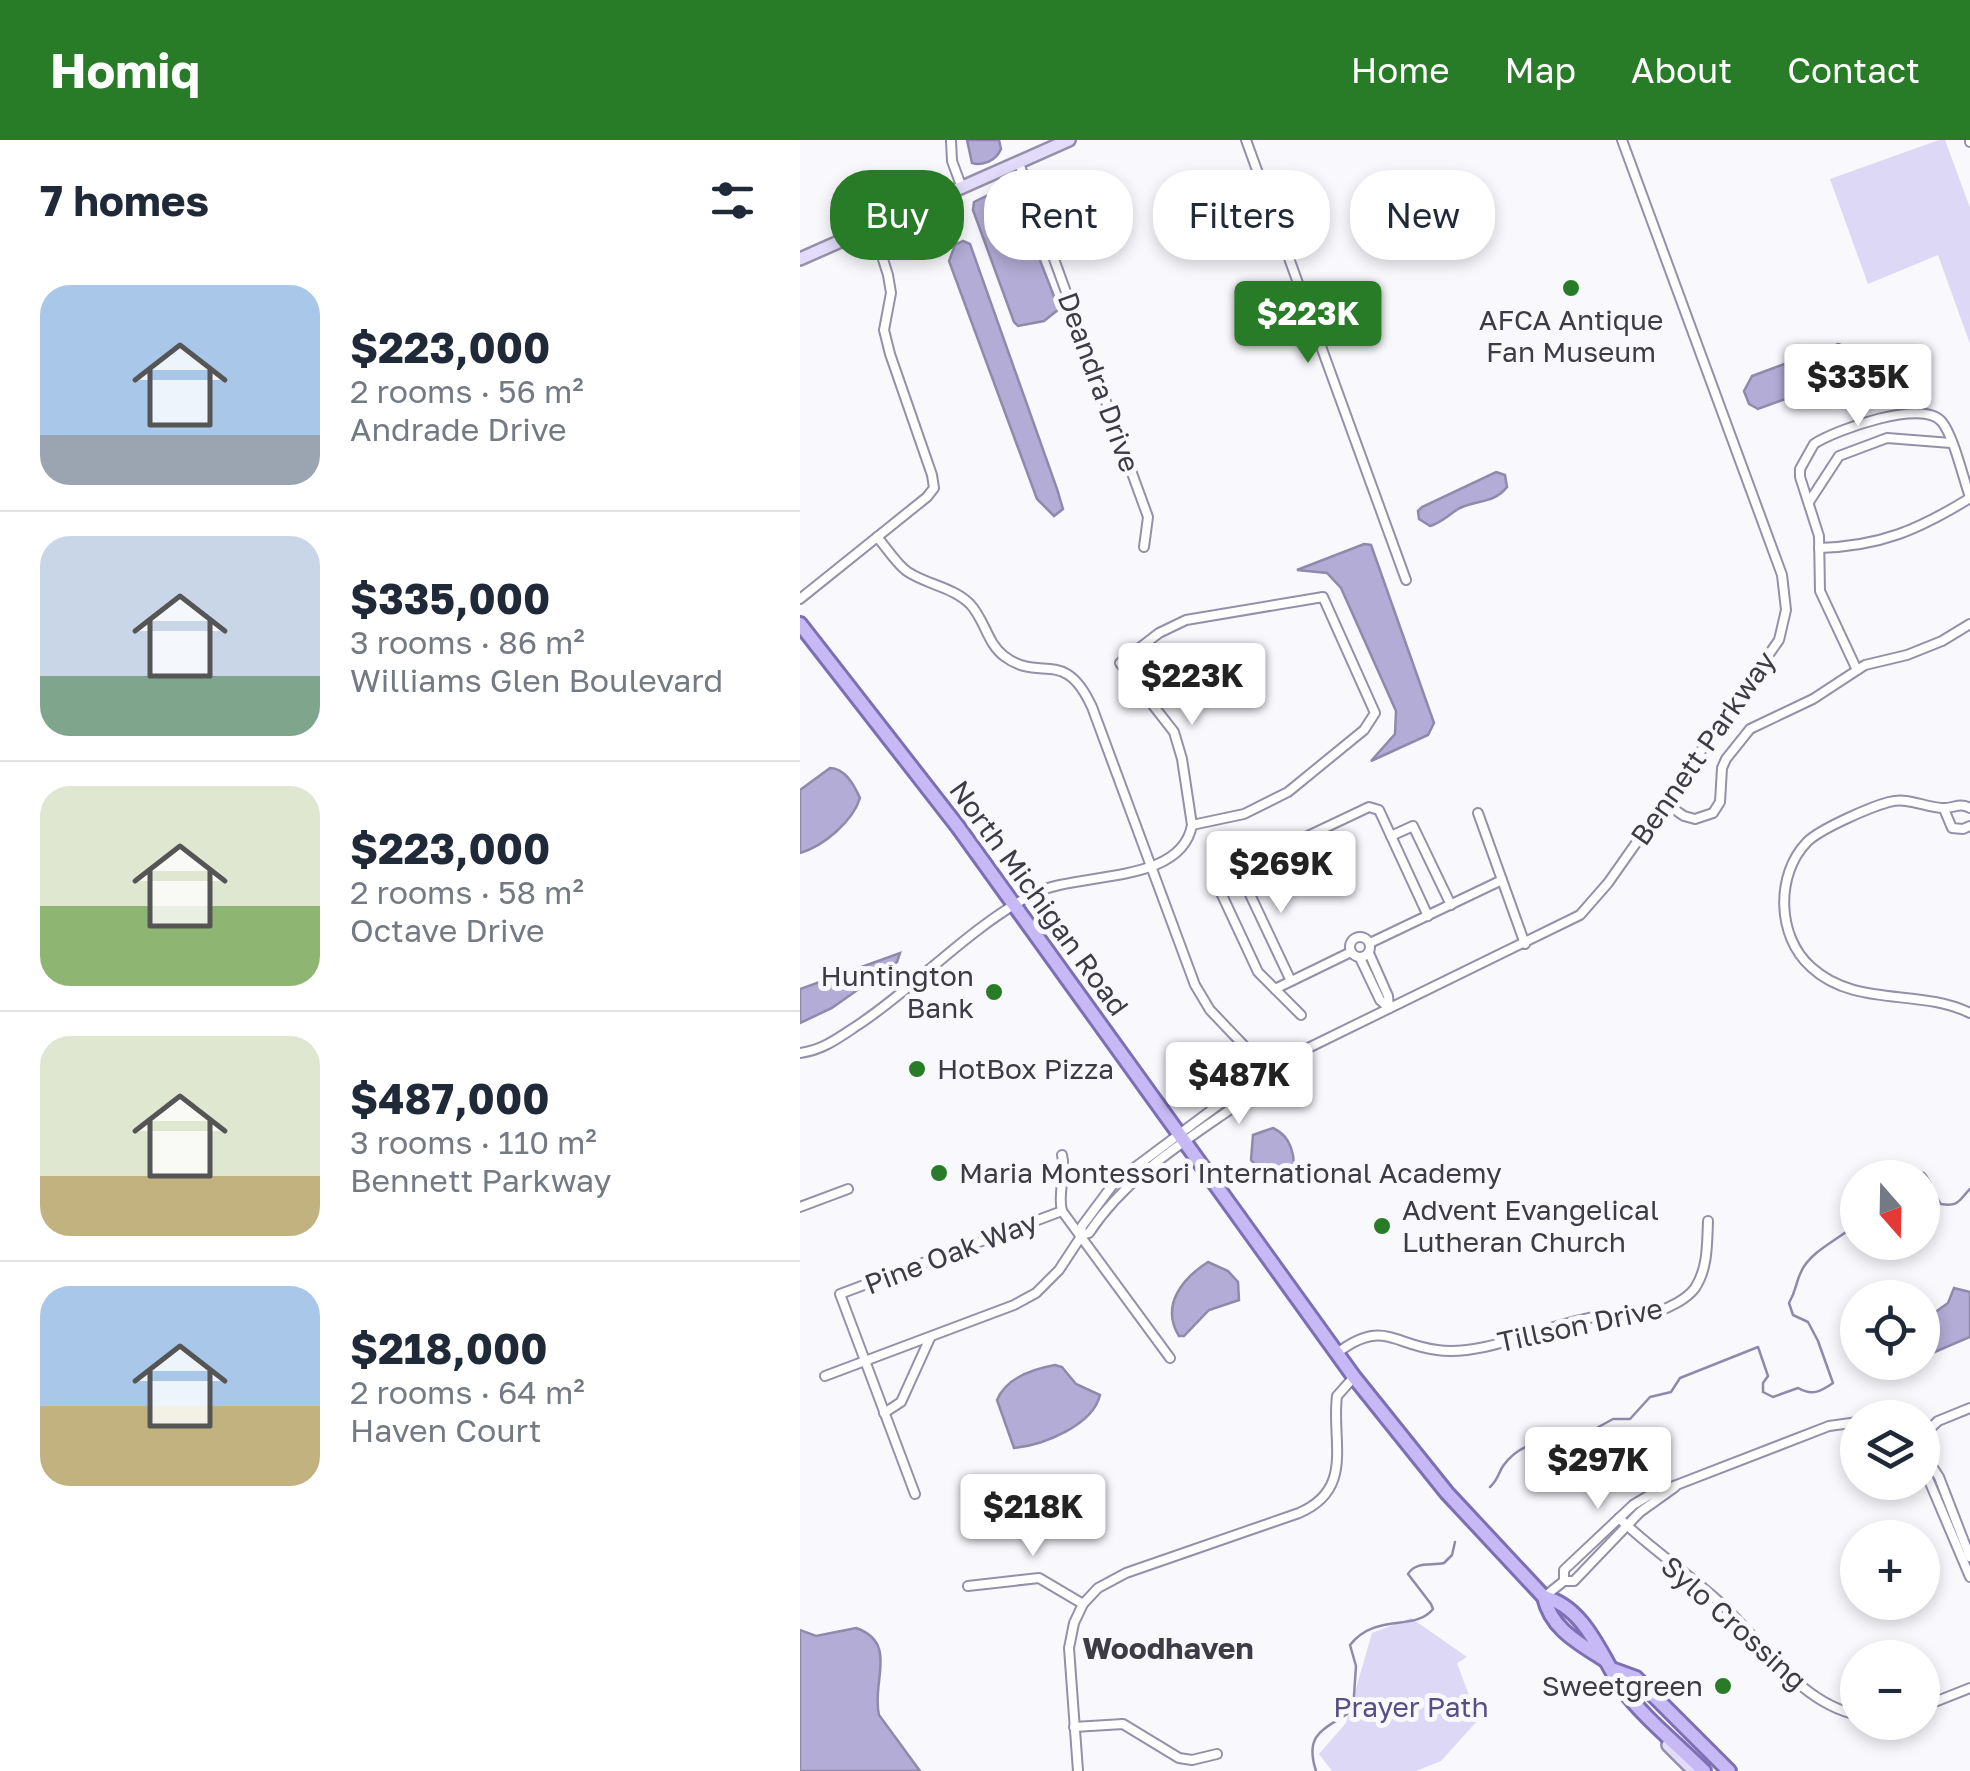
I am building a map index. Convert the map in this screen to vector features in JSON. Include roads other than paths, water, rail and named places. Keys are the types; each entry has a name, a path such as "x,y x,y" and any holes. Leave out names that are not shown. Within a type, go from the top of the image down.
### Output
{"main road":[{"name":"North Michigan Road","path":"800,624 897,746 1354,1377 1447,1493 1544,1598 1560,1601 1584,1625 1609,1665"},
{"path":"1609,1665 1622,1688 1704,1771"},
{"path":"1609,1665 1636,1678 1728,1771"}],"street":[{"path":"951,140 955,170"},
{"path":"964,187 1069,140"},
{"path":"1246,140 1406,580"},
{"name":"Bennett Parkway","path":"825,1376 1014,1305 1036,1293 1060,1270 1081,1236 1089,1233 1134,1179 1181,1138 1255,1092 1262,1080 1321,1040 1580,916 1774,649 1785,621 1782,575 1622,140"},
{"name":"Deandra Drive","path":"1019,162 1148,518 1144,548"},
{"path":"800,259 830,246"},
{"path":"800,600 934,488 884,330 890,292 883,260"},
{"path":"1819,548 1882,541 1920,528 1970,497 1944,424 1933,416 1890,414 1818,440 1800,469 1819,536 1819,548 1820,591 1858,670"},
{"path":"1808,503 1839,456 1888,438 1951,443"},
{"path":"878,537 906,571 956,593 972,606 993,644 1010,660 1019,665 1056,668 1080,683 1200,995 1271,1074"},
{"path":"800,1054 828,1045 887,1005 1014,906 1053,884 1114,876 1174,855 1190,837 1192,825 1182,759 1174,732 1120,663 1159,633 1186,620 1324,597 1375,713 1364,730 1288,792 1244,814 1192,825"},
{"path":"1665,803 1695,819 1713,813 1720,802 1722,768 1739,739 1750,730 1813,699 1865,665 1921,650 1970,624"},
{"path":"1970,808 1957,805 1944,809 1912,800 1889,802 1815,836 1804,845 1790,873 1784,907 1788,929 1808,966 1834,985 1970,1013"},
{"path":"1301,1015 1258,972 1215,880 1370,807 1378,810 1428,916"},
{"path":"1944,809 1952,828 1963,830 1970,826"},
{"path":"1478,813 1525,944"},
{"path":"1391,836 1414,826 1450,905"},
{"path":"1238,869 1290,980"},
{"path":"1275,990 1351,952 1366,951 1502,880"},
{"path":"1351,952 1350,945 1363,937 1380,1000 1389,1008"},
{"path":"1062,1155 1066,1169 1062,1211 1170,1358"},
{"path":"800,1207 848,1189"},
{"name":"Pine Oak Way","path":"865,1361 840,1294 1062,1211"},
{"name":"Tillson Drive","path":"1337,1353 1370,1336 1396,1336 1439,1351 1491,1345 1594,1317 1661,1311 1694,1290 1706,1260 1708,1221"},
{"path":"884,1413 900,1402 930,1336"},
{"path":"865,1361 915,1494"},
{"path":"1078,1771 1068,1648 1082,1604 1114,1578 1316,1504 1329,1488 1338,1460 1336,1396 1354,1377"},
{"path":"1940,1420 1970,1408"},
{"path":"1564,1581 1564,1570 1648,1496 1840,1425"},
{"path":"1940,1480 1970,1556"},
{"path":"1544,1598 1564,1581 1574,1580 1651,1503 1679,1484"},
{"path":"1937,1500 1970,1577"},
{"name":"Sylo Crossing","path":"1619,1518 1713,1596 1815,1696 1840,1711"},
{"path":"968,1586 1039,1578 1082,1604"},
{"path":"1622,1688 1628,1705 1694,1771"},
{"path":"1940,1700 1970,1688"},
{"path":"1074,1727 1123,1724 1179,1758 1192,1760 1217,1754"}],"waterway":[{"path":"1940,1202 1955,1203 1970,1189"},
{"path":"1490,1487 1503,1466 1523,1448 1547,1443 1564,1446 1613,1419 1630,1419 1650,1397 1671,1392 1680,1378 1758,1347 1768,1376 1763,1392 1773,1397 1798,1388 1816,1392 1833,1383 1808,1322 1793,1315 1789,1303 1805,1264 1840,1236"},
{"path":"1316,1771 1315,1739 1353,1710 1356,1666 1350,1645 1371,1629 1416,1620 1433,1609 1408,1574 1419,1566 1444,1563 1452,1555 1455,1542"}],"place":[{"name":"AFCA Antique Fan Museum","path":"1571,288"},
{"name":"Huntington Bank","path":"994,992"},
{"name":"HotBox Pizza","path":"917,1069"},
{"name":"Maria Montessori International Academy","path":"939,1173"},
{"name":"Advent Evangelical Lutheran Church","path":"1382,1226"},
{"name":"Sweetgreen","path":"1723,1686"}],"district":[{"name":"Woodhaven","path":"1168,1649"}],"park label":[{"name":"Prayer Path","path":"1411,1707"}]}
